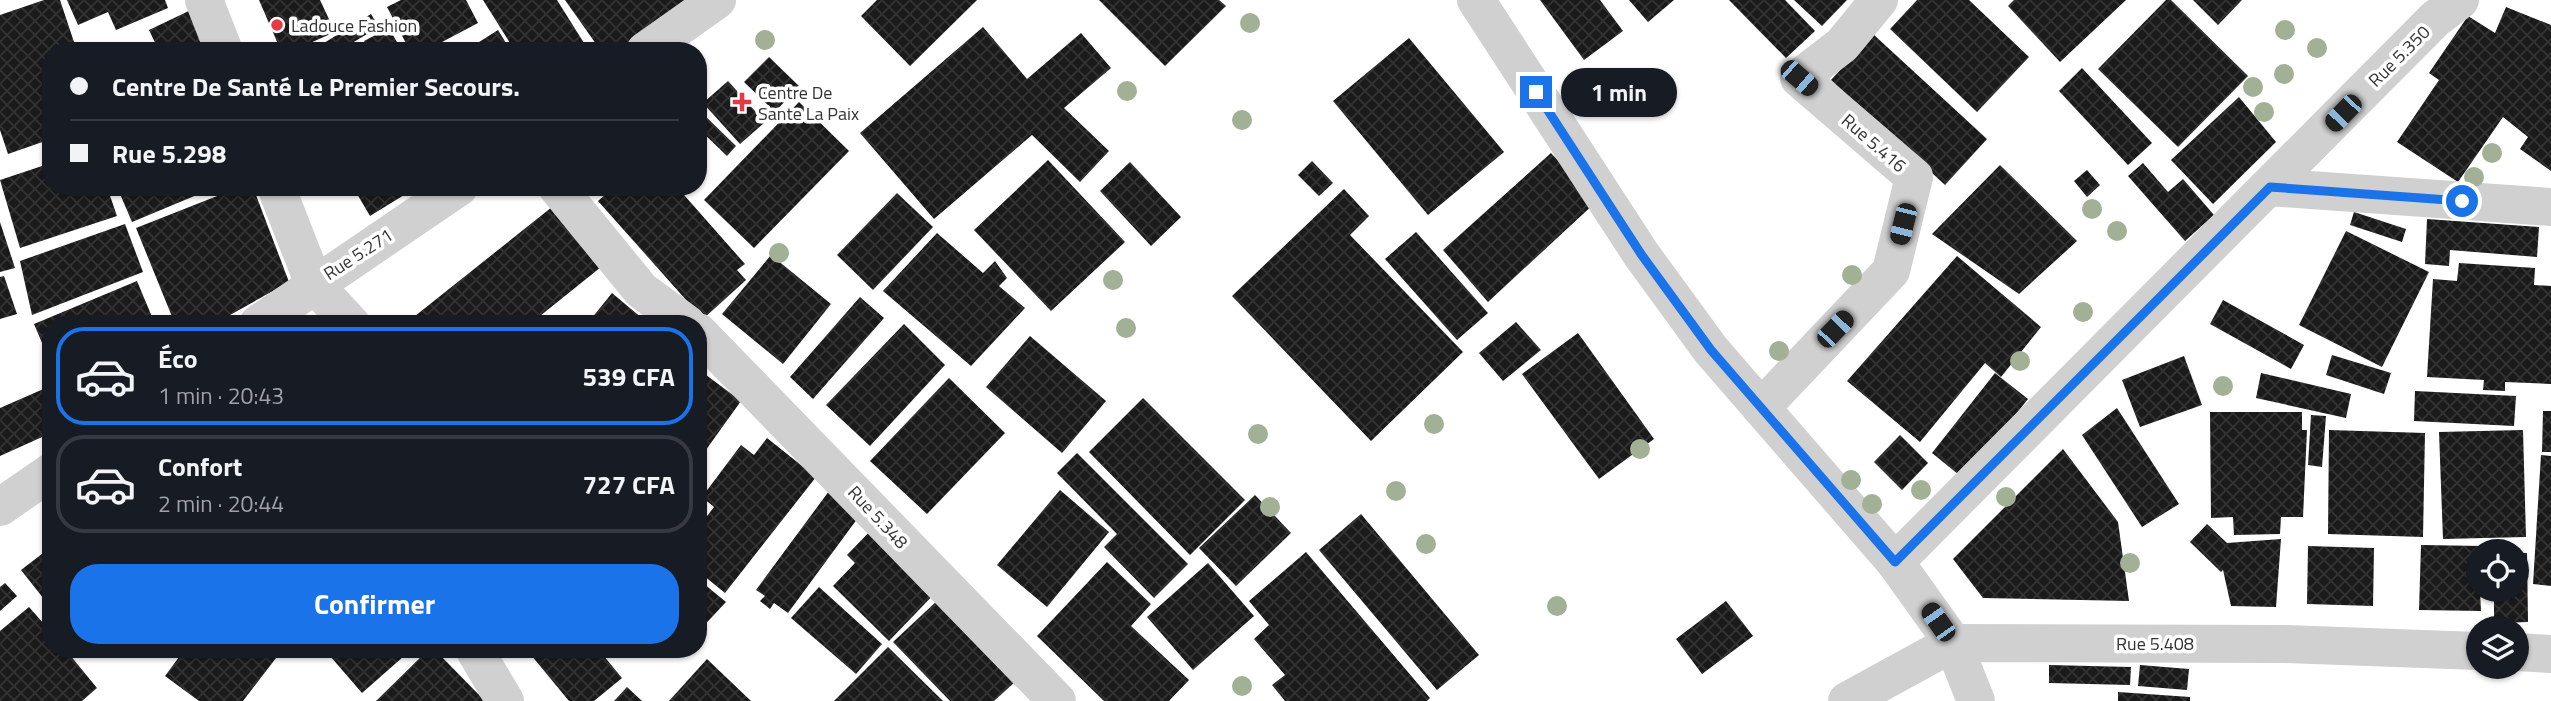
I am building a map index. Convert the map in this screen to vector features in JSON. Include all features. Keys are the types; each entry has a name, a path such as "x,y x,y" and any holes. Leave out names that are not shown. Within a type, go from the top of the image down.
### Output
{"street":[{"path":"204,0 220,42"},
{"path":"658,42 717,0"},
{"path":"1476,0 1641,254 1711,350 1895,562 1952,643 1976,701"},
{"name":"Rue 5.416","path":"1760,408 1891,271 1914,177 1799,78 1842,45 1878,0"},
{"name":"Rue 5.350","path":"1895,562 2435,19 2460,0"},
{"path":"2270,187 2551,207"},
{"path":"280,196 314,284 343,315"},
{"name":"Rue 5.271","path":"271,315 446,196"},
{"path":"564,196 641,290 675,315"},
{"name":"Rue 5.348","path":"707,341 1057,701"},
{"path":"0,507 42,478"},
{"name":"Rue 5.408","path":"1847,701 1952,643 2284,644 2466,651"},
{"path":"2529,653 2551,654"},
{"path":"479,658 505,701"}],"building":[{"path":"44,0 60,0 74,42 42,42 42,142 8,154 0,130 0,15"},
{"path":"67,0 165,0 168,8 116,30 108,12 78,25"},
{"path":"259,0 320,0 335,32 312,42 277,42"},
{"path":"401,0 466,0 478,23 442,42 405,42 387,7"},
{"path":"483,0 557,0 583,42 509,42"},
{"path":"565,0 691,0 631,42 595,42"},
{"path":"877,0 977,0 910,66 861,16"},
{"path":"1099,0 1219,0 1226,6 1165,66"},
{"path":"1540,0 1600,0 1623,31 1584,60"},
{"path":"1629,0 1674,0 1648,22"},
{"path":"1729,0 1785,0 1815,31 1786,58"},
{"path":"1794,0 1847,0 1822,26"},
{"path":"1917,0 1969,0 2029,57 1977,112 1890,29"},
{"path":"2014,0 2126,0 2060,62 2008,6"},
{"path":"2166,0 2171,0 2248,76 2178,147 2098,69"},
{"path":"2193,0 2242,0 2218,25"},
{"path":"2506,7 2551,25 2551,171 2520,149 2528,137 2503,117 2458,182 2397,142 2439,80 2429,73 2468,16 2495,33"},
{"path":"195,8 212,42 155,42 149,30"},
{"path":"371,14 379,27 354,42 326,42"},
{"path":"983,27 1027,79 1081,33 1111,68 1064,108 1109,151 1080,182 1032,135 934,219 860,133"},
{"path":"389,28 397,42 365,42"},
{"path":"498,30 505,42 479,42"},
{"path":"1873,34 1987,139 1945,185 1831,80"},
{"path":"1409,38 1504,152 1428,215 1333,101"},
{"path":"769,57 799,86 775,112 744,82"},
{"path":"2082,68 2152,143 2128,165 2059,91"},
{"path":"728,81 765,122 740,144 707,107 707,99"},
{"path":"2239,97 2276,142 2213,204 2171,160"},
{"path":"799,102 849,151 754,248 704,200"},
{"path":"707,118 736,146 727,156 707,137"},
{"path":"1551,153 1596,202 1488,302 1443,250"},
{"path":"1048,160 1125,242 1051,311 974,230"},
{"path":"1312,161 1333,183 1319,196 1298,175"},
{"path":"1130,162 1181,217 1151,246 1100,191"},
{"path":"2143,163 2168,192 2183,179 2214,215 2185,241 2128,176"},
{"path":"2000,165 2077,241 2019,294 1932,234"},
{"path":"42,166 42,196 110,196 117,216 20,248 0,180"},
{"path":"2087,170 2100,185 2087,197 2074,181"},
{"path":"1344,189 1369,216 1350,235 1463,352 1371,441 1232,296"},
{"path":"897,193 933,227 873,290 837,255"},
{"path":"121,196 194,196 132,222"},
{"path":"217,196 256,196 289,282 230,315 171,315 136,228"},
{"path":"358,196 402,196 370,216"},
{"path":"604,196 685,196 745,264 737,270 746,280 707,315 699,315 598,201"},
{"path":"557,203 606,263 541,315 416,315"},
{"path":"2354,212 2406,229 2402,242 2350,225"},
{"path":"2427,219 2539,227 2537,257 2450,250 2449,266 2425,264"},
{"path":"0,222 15,268 0,272"},
{"path":"125,224 143,272 32,315 20,261"},
{"path":"2346,231 2429,272 2382,367 2299,325"},
{"path":"1416,232 1488,313 1457,340 1385,259"},
{"path":"937,233 983,273 995,261 1007,278 999,286 1025,308 971,366 883,291"},
{"path":"771,255 831,304 783,364 722,314"},
{"path":"1957,256 2041,327 2001,377 1985,363 1920,442 1847,381"},
{"path":"2459,263 2535,268 2534,285 2551,286 2551,384 2505,382 2505,391 2483,390 2484,380 2427,377 2433,279 2457,281"},
{"path":"4,276 17,314 0,319 0,277"},
{"path":"137,281 151,315 56,315"},
{"path":"612,293 638,315 594,315"},
{"path":"860,297 884,318 813,399 790,377"},
{"path":"2223,300 2304,345 2291,369 2210,324"},
{"path":"42,321 42,343 34,324"},
{"path":"1516,322 1541,350 1503,381 1479,353"},
{"path":"904,324 945,365 870,446 826,405"},
{"path":"1578,333 1654,439 1599,479 1522,374"},
{"path":"1030,336 1106,401 1062,453 986,387"},
{"path":"2332,355 2391,373 2384,394 2326,375"},
{"path":"2184,356 2202,405 2140,427 2122,380"},
{"path":"1995,373 2028,399 1964,479 1932,453"},
{"path":"2261,373 2351,394 2346,418 2256,398"},
{"path":"707,376 741,401 707,448"},
{"path":"949,378 1005,433 927,514 870,461"},
{"path":"42,390 42,437 0,456 0,408"},
{"path":"2415,391 2516,396 2514,426 2414,421"},
{"path":"1143,398 1245,500 1190,555 1089,452"},
{"path":"2117,408 2179,504 2142,527 2082,435"},
{"path":"2543,411 2551,411 2551,452 2542,452"},
{"path":"2210,412 2302,412 2302,430 2307,430 2303,517 2281,517 2280,534 2234,535 2233,517 2211,518"},
{"path":"2311,415 2326,416 2322,467 2308,465"},
{"path":"2329,430 2425,433 2423,537 2328,534"},
{"path":"2523,430 2526,537 2443,539 2439,432"},
{"path":"1900,435 1928,463 1902,490 1874,462"},
{"path":"767,438 816,477 725,593 707,578 707,516 714,507 707,501 707,490 741,445 754,455"},
{"path":"2063,449 2118,522 2129,601 1983,598 1953,559"},
{"path":"1077,453 1188,564 1154,598 1104,547 1117,534 1057,473"},
{"path":"2541,455 2551,456 2551,586 2533,584"},
{"path":"832,487 863,511 788,613 774,603 770,609 760,601 765,596 756,590"},
{"path":"1060,490 1109,532 1047,607 997,565"},
{"path":"1255,495 1291,533 1236,586 1199,548"},
{"path":"1361,514 1479,655 1437,690 1319,550"},
{"path":"2207,524 2227,543 2281,539 2276,607 2231,606 2223,570 2221,572 2190,542"},
{"path":"875,526 940,588 889,641 833,586 855,563 847,555"},
{"path":"2421,545 2466,546 2466,602 2481,602 2481,611 2419,610"},
{"path":"2308,546 2374,548 2373,606 2307,604"},
{"path":"1306,552 1430,698 1427,701 1285,701 1272,685 1285,675 1254,639 1269,625 1249,601"},
{"path":"42,554 42,597 21,570"},
{"path":"1107,562 1151,604 1131,626 1189,680 1169,701 1104,701 1037,636"},
{"path":"1208,563 1254,616 1193,670 1147,617"},
{"path":"5,583 17,596 0,611 0,587"},
{"path":"707,586 726,602 707,622"},
{"path":"819,587 882,644 856,674 791,618"},
{"path":"939,599 1016,681 994,701 950,701 893,642"},
{"path":"1726,601 1753,636 1702,674 1676,639"},
{"path":"2494,602 2528,602 2528,616 2494,616"},
{"path":"29,607 42,622 42,658 72,658 97,688 82,701 0,701 0,631"},
{"path":"888,647 943,701 834,701"},
{"path":"178,658 276,658 243,701 199,701 165,676"},
{"path":"332,658 402,658 362,693"},
{"path":"420,658 443,658 485,701 376,701"},
{"path":"533,658 605,658 622,678 594,701 569,701"},
{"path":"707,659 751,701 669,701"},
{"path":"2049,665 2131,667 2130,685 2049,683"},
{"path":"2140,665 2189,669 2187,690 2138,686"},
{"path":"627,687 642,701 614,701"},
{"path":"2118,692 2190,697 2190,701 2118,701"}],"place":[{"name":"Ladouce Fashion","path":"277,25"},
{"name":"Centre De Sante La Paix","path":"742,102"}],"route":[{"path":"1536,92 1641,254 1711,350 1895,562 2270,187 2462,201"}]}
